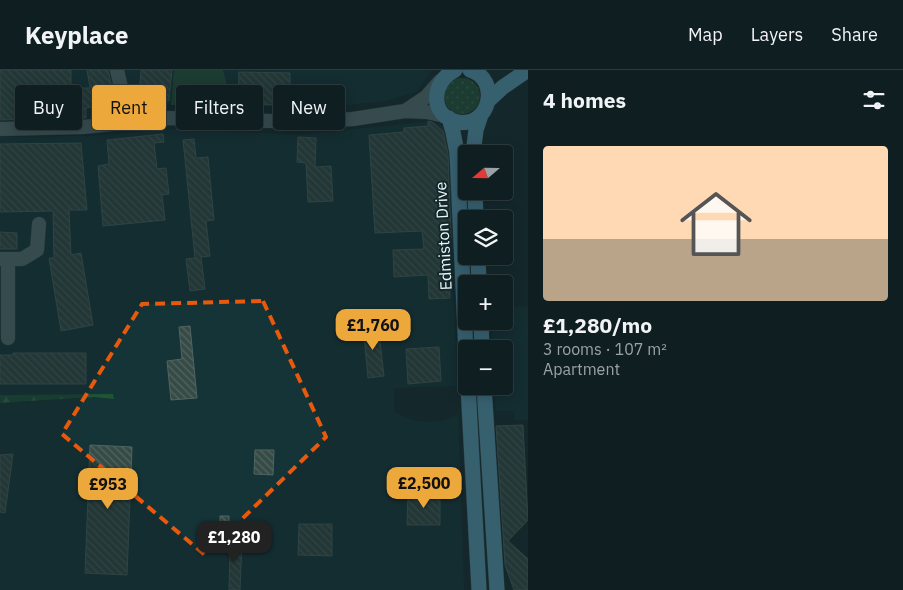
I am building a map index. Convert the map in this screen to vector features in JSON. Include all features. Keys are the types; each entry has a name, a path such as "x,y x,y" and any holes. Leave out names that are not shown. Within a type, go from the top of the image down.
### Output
{"main road":[{"path":"442,77 455,70"},
{"path":"474,72 500,77 527,70"},
{"path":"489,100 527,70"},
{"path":"447,117 457,122 466,122 474,120 486,108 489,100 489,91 486,82 474,72"},
{"name":"Edmiston Drive","path":"442,77 437,88 436,97 438,105 447,117 453,132 457,153 465,340"},
{"path":"474,145 481,115"},
{"path":"468,395 479,590"},
{"path":"485,395 497,590"}],"street":[{"path":"116,70 120,85"},
{"path":"405,111 426,97 442,77"},
{"path":"166,118 284,122 331,121 374,117 405,111 427,112 447,117"},
{"path":"0,129 92,126"},
{"path":"8,338 4,259 22,259 37,250 39,224"}],"highlighted area":[{"path":"263,301 326,437 205,555 62,434 142,304"}],"shaded area":[{"path":"0,70 174,70 171,105 166,106 166,85 92,85 92,118 82,119 82,85 15,85 15,120 0,120"},
{"path":"223,70 432,70 416,92 385,101 345,105 345,85 273,85 273,106 263,106 263,85 227,85"},
{"path":"433,121 440,124 449,137 456,227 452,256 457,386 394,388 394,412 412,420 429,422 443,421 458,415 464,590 0,590 0,403 94,397 114,399 113,394 0,395 0,137 86,136 176,129 301,135"},
{"path":"528,306 528,420 515,420 514,411 496,411 495,395 513,395 513,340 492,340 492,330 513,330 513,307"}],"green space":[{"path":"174,70 223,70 227,85 176,85 176,105 171,105"},
{"path":"462,78 469,79 475,83 479,89 479,103 475,109 469,113 462,114 455,113 449,109 445,103 444,96 445,89 449,83 455,79"},
{"path":"113,394 114,399 94,397 0,403 0,395"}],"building":[{"path":"0,70 71,70 71,85 15,85 15,120 0,120"},
{"path":"87,70 108,70 111,85 92,85 92,107 86,108 86,118 82,118 82,88 90,88"},
{"path":"141,70 172,70 169,101 166,101 166,85 140,85"},
{"path":"239,72 290,73 290,85 273,85 273,105 263,105 263,85 239,85"},
{"path":"428,121 443,131 448,154 451,238 448,238 450,298 429,299 428,275 394,277 393,250 424,249 422,231 375,233 369,135 404,132 404,128 428,126"},
{"path":"163,134 164,142 154,143 157,169 166,168 169,194 162,195 165,220 103,226 98,166 109,164 107,140"},
{"path":"298,137 316,138 315,167 331,166 333,201 308,202 306,163 297,162"},
{"path":"194,139 196,158 208,157 214,220 206,221 210,256 201,257 205,289 190,291 186,259 195,258 183,140"},
{"path":"81,143 87,210 69,210 71,255 81,253 93,325 61,331 49,258 54,258 53,211 0,212 0,144"},
{"path":"0,232 17,233 17,249 0,249"},
{"path":"378,324 384,376 368,378 363,325"},
{"path":"190,326 197,398 171,400 167,361 182,359 179,327"},
{"path":"439,347 441,381 408,384 406,349"},
{"path":"13,353 86,353 86,384 0,384 0,355 13,355"},
{"path":"523,425 528,520 508,541 528,559 528,590 514,590 505,565 496,426"},
{"path":"90,445 132,447 127,575 85,573"},
{"path":"255,450 274,450 273,475 254,474"},
{"path":"13,454 5,513 0,512 0,455"},
{"path":"408,493 440,494 440,525 407,525"},
{"path":"220,516 229,516 229,524 220,524"},
{"path":"299,524 332,524 332,556 298,555"},
{"path":"220,541 242,542 240,590 229,590 230,550 220,550"}]}
